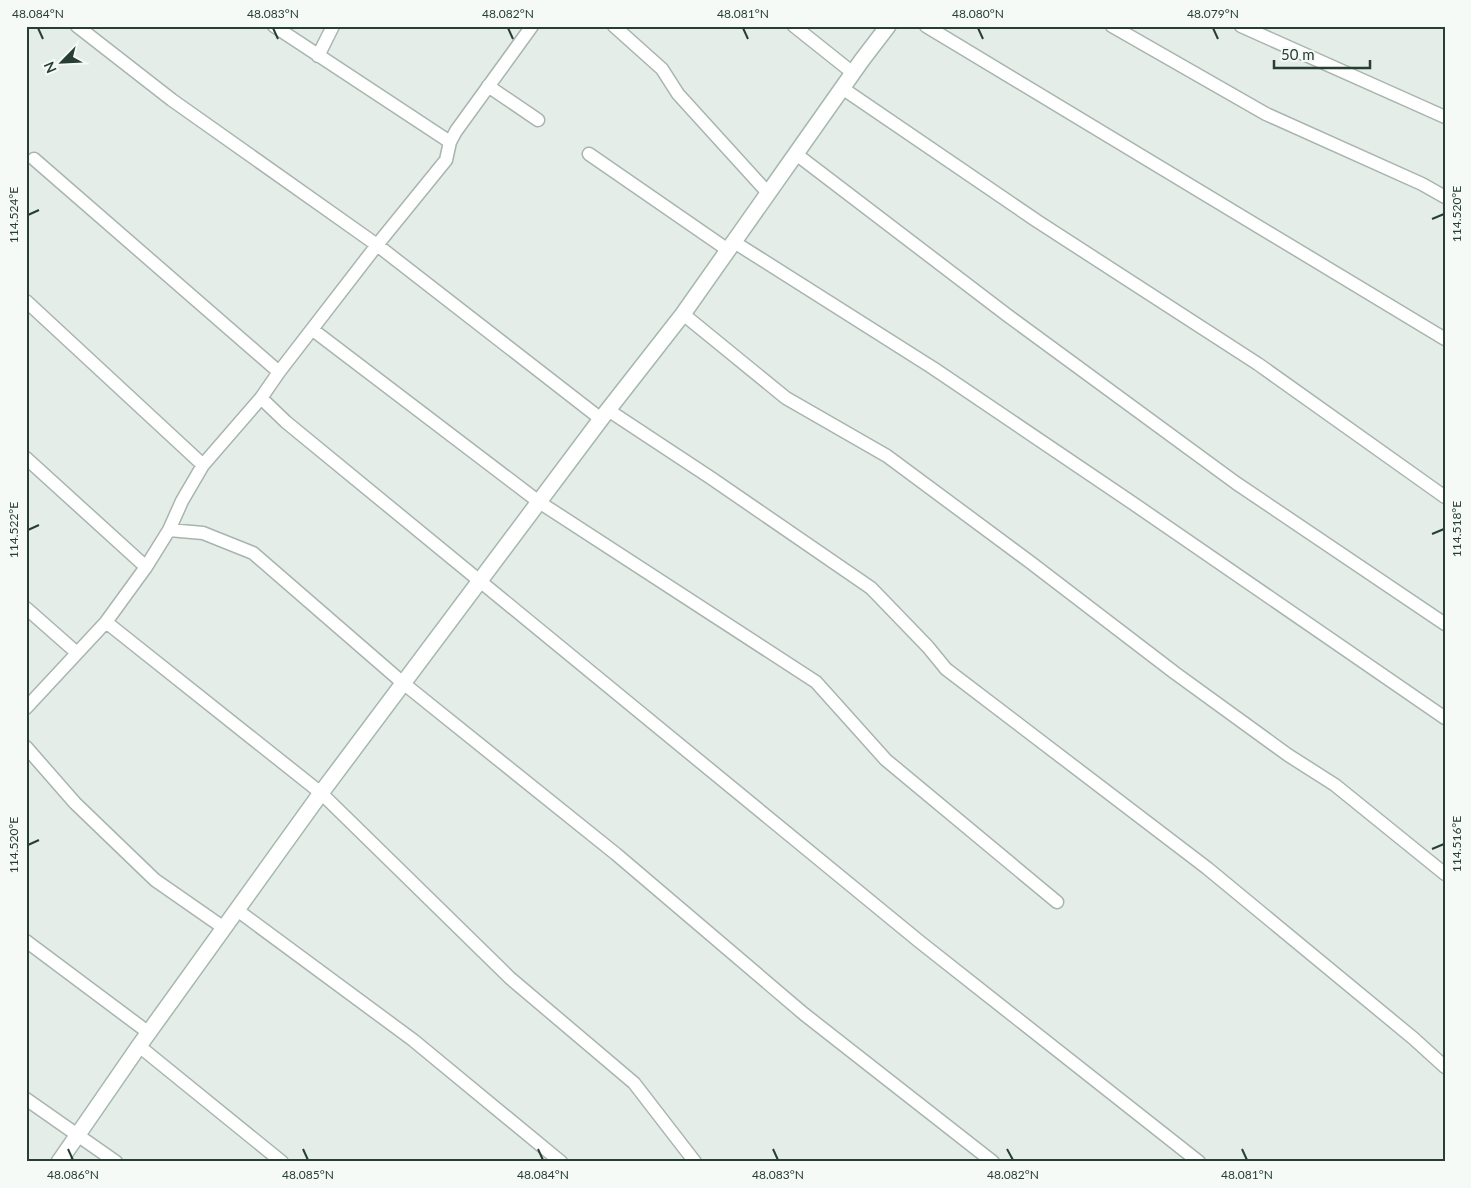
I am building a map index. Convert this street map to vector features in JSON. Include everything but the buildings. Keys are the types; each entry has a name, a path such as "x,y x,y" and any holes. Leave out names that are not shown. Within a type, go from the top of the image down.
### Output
{"street":[{"path":"77,26 172,100 377,246 604,414 711,478 871,588 928,647 946,669 1207,868 1413,1038 1445,1067"},
{"path":"274,26 450,142"},
{"path":"318,56 333,26"},
{"path":"614,26 662,69 678,94 768,193"},
{"path":"794,26 853,73"},
{"path":"59,1162 148,1033 321,793 604,414 683,314 842,88 888,26"},
{"path":"926,26 1445,339"},
{"path":"1112,26 1266,114 1422,184 1445,197"},
{"path":"1240,26 1445,117"},
{"path":"26,708 106,622 146,568 169,530 182,501 203,465 261,398 377,246 446,160 450,142 529,27"},
{"path":"488,86 538,120"},
{"path":"842,88 1037,221 1258,364 1445,498"},
{"path":"589,154 731,246 941,374 1445,718"},
{"path":"796,154 999,309 1236,483 1445,624"},
{"path":"34,159 280,372"},
{"path":"26,301 203,465"},
{"path":"683,314 786,398 903,467 1183,679 1288,756 1335,785 1445,874"},
{"path":"313,330 539,502 816,682 886,760 1057,902"},
{"path":"261,398 286,422 920,942 1199,1162"},
{"path":"26,458 146,568"},
{"path":"169,530 203,533 253,553 403,683 616,854 804,1014 993,1162"},
{"path":"26,608 77,653"},
{"path":"106,622 321,793 510,978 634,1083 695,1162"},
{"path":"26,746 75,803 155,880 224,928"},
{"path":"237,910 413,1040 561,1162"},
{"path":"26,941 148,1033"},
{"path":"139,1046 282,1162"},
{"path":"26,1098 116,1162"}]}
